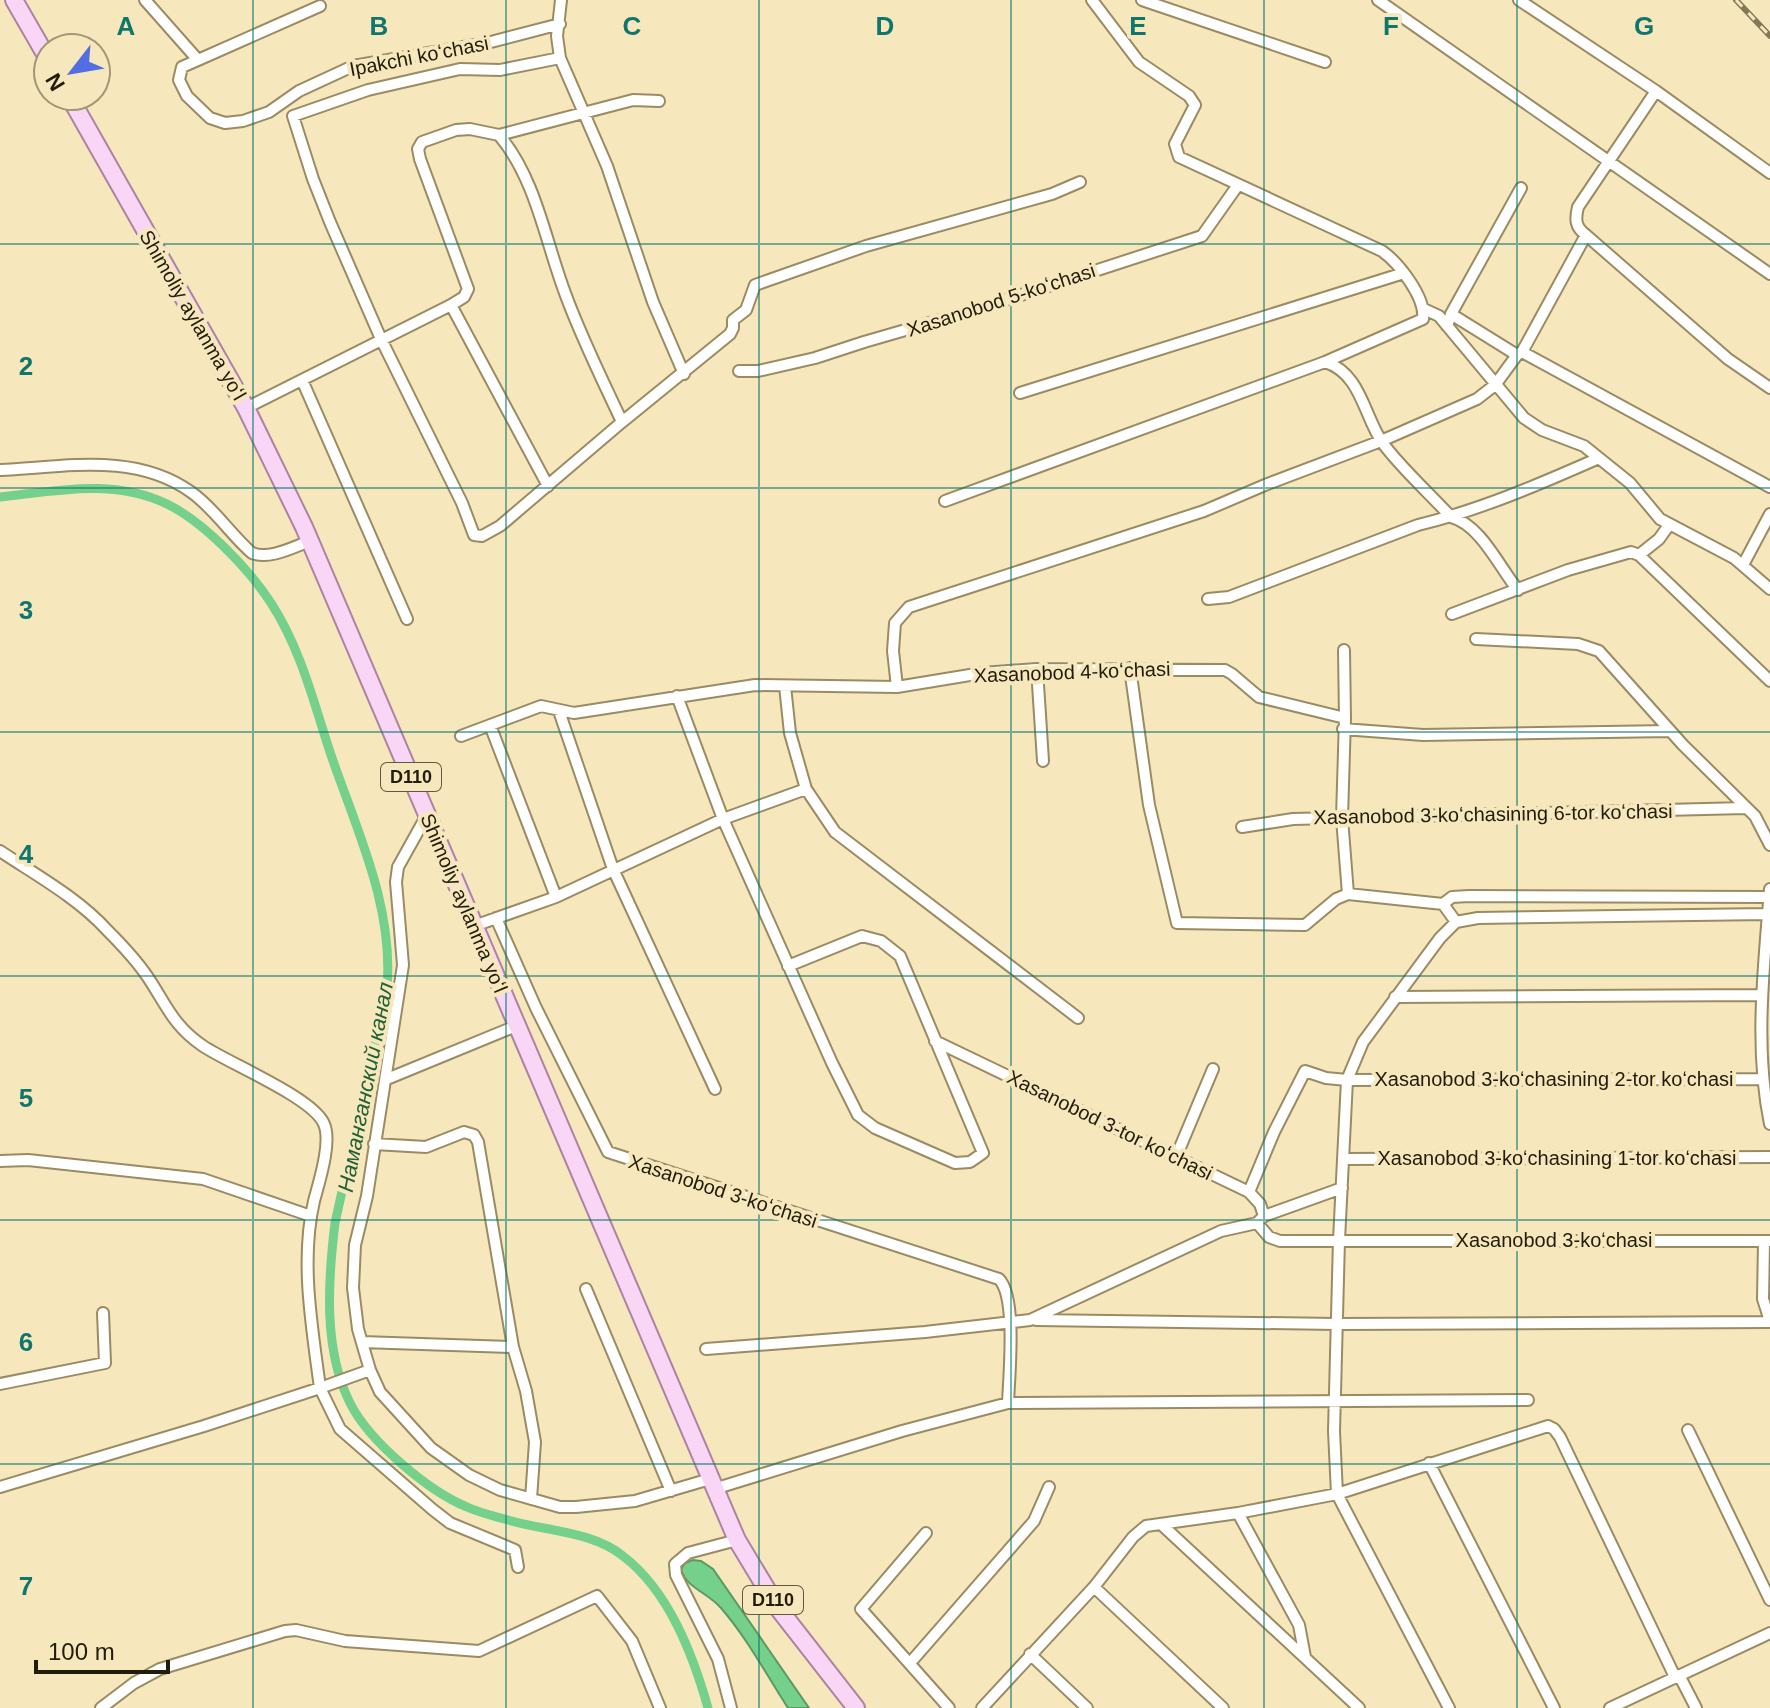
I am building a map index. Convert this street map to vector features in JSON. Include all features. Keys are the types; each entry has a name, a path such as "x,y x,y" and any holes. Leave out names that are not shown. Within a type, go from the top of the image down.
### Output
{"main road":[{"path":"14,0 32,32"},
{"name":"Shimoliy aylanma yoʻl","path":"78,112 246,408 310,541 737,1540 778,1608 856,1708"}],"street":[{"path":"145,0 198,60 320,6"},
{"path":"561,0 557,36 560,58 607,166 653,302 684,374"},
{"path":"945,501 1325,362 1423,319 1424,309 1404,273 1382,251 1179,157 1174,148 1195,105 1189,96 1139,62 1092,0"},
{"path":"1142,0 1325,62"},
{"path":"1378,0 1770,274"},
{"path":"1519,0 1656,91 1770,173"},
{"name":"Ipakchi koʻchasi","path":"198,60 182,67 179,80 187,96 210,118 225,123 243,121 269,112 299,91 353,66 487,43 560,24"},
{"path":"293,116 368,90 460,69 500,70 560,58"},
{"path":"1656,91 1578,207 1576,221 1580,231 1728,359 1770,388"},
{"path":"246,408 464,297 468,289 418,149 422,142 456,130 470,129 499,135 633,100 659,101"},
{"path":"282,103 293,116 318,194 381,339 462,503 474,535 482,536 500,526 730,334 733,320 749,305 755,285 866,246 1052,194 1080,182"},
{"path":"499,135 511,149 529,186 565,294 622,422"},
{"name":"Xasanobod 5-koʻchasi","path":"739,371 758,371 815,358 1202,236 1238,185"},
{"path":"1449,320 1521,188"},
{"path":"897,687 893,651 895,623 909,607 1204,511 1381,441 1466,404 1495,385 1520,353 1586,235"},
{"path":"1020,393 1404,273"},
{"path":"451,305 548,486"},
{"path":"1424,309 1520,353 1770,487"},
{"path":"1449,320 1495,385 1532,424 1584,446 1630,483 1654,514 1743,565 1770,589"},
{"path":"1325,362 1344,373 1361,396 1381,441 1451,517 1462,521 1476,534 1518,590"},
{"path":"302,380 407,619"},
{"path":"1208,599 1229,597 1418,525 1451,517 1599,458"},
{"path":"0,470 131,466 162,475 193,493 252,553 260,556 272,554 310,541"},
{"path":"1743,565 1770,514"},
{"path":"1639,555 1659,539 1669,525"},
{"path":"1452,614 1568,570 1631,552 1639,555 1770,681"},
{"path":"1476,639 1591,647 1620,672 1670,731 1761,825 1770,845"},
{"path":"1344,650 1342,818 1348,894"},
{"path":"1130,668 1149,805 1177,923 1305,925 1336,899 1348,894 1443,904 1452,897 1469,896 1769,897"},
{"name":"Xasanobod 4-koʻchasi","path":"461,736 541,706 551,706 559,711 597,710 755,685 897,687 982,673 1130,668 1225,670 1259,697 1344,723 1423,735 1670,731"},
{"path":"1037,669 1043,761"},
{"path":"785,686 790,733 806,789 835,832 1078,1018"},
{"path":"677,696 723,819 788,966 858,1115 875,1128 963,1164 981,1156 983,1151 900,956 881,941 862,936 788,966"},
{"path":"559,711 613,869 715,1089"},
{"path":"490,725 556,897"},
{"path":"474,926 556,897 723,819 806,789"},
{"name":"Xasanobod 3-koʻchasining 6-tor koʻchasi","path":"1242,827 1293,819 1745,808"},
{"path":"427,815 398,867 396,882 403,965 367,1196 355,1245 353,1288 367,1372 380,1392 431,1448 479,1480 500,1490 560,1507 635,1501 712,1484 1008,1403 1528,1400"},
{"path":"0,851 57,888 105,928 147,976 166,1010 182,1029 203,1046 317,1113 324,1123 327,1137 311,1216 308,1257 311,1318 324,1386 340,1429 450,1523 515,1550 518,1567"},
{"path":"1770,889 1762,995 1762,1079 1770,1124"},
{"path":"1443,904 1456,922"},
{"path":"1449,1708 1337,1494 1334,1431 1347,1080 1363,1042 1440,938 1456,922 1478,918 1769,916"},
{"name":"Xasanobod 3-koʻchasi","path":"496,918 536,1008 608,1152 999,1279 1006,1287 1009,1320"},
{"path":"1395,997 1762,995"},
{"path":"387,1079 516,1026"},
{"name":"Xasanobod 3-tor koʻchasi","path":"935,1041 1249,1192"},
{"path":"1176,1157 1213,1069"},
{"name":"Xasanobod 3-koʻchasining 2-tor koʻchasi","path":"1249,1192 1302,1072 1347,1080 1762,1079"},
{"path":"374,1144 426,1147 464,1132 474,1135 481,1149 513,1347 526,1391 535,1442 531,1499"},
{"name":"Xasanobod 3-koʻchasining 1-tor koʻchasi","path":"1343,1159 1770,1157"},
{"path":"0,1161 59,1163 203,1179 311,1216"},
{"path":"1030,1320 1221,1231 1260,1220 1342,1188"},
{"path":"1249,1192 1260,1204 1260,1220"},
{"name":"Xasanobod 3-koʻchasi","path":"1260,1220 1274,1239 1767,1241"},
{"path":"706,1349 925,1332 1009,1320 1337,1324 1770,1321 1763,1299 1767,1241"},
{"path":"586,1289 671,1491"},
{"path":"0,1384 105,1363 103,1313"},
{"path":"1008,1403 1009,1320"},
{"path":"362,1342 513,1347"},
{"path":"0,1487 204,1426 367,1372"},
{"path":"982,1708 1146,1526 1337,1494 1548,1426 1554,1429 1677,1676 1696,1708"},
{"path":"1688,1430 1770,1600"},
{"path":"1429,1463 1554,1708"},
{"path":"910,1663 1034,1521 1049,1487"},
{"path":"1238,1513 1299,1625 1305,1657"},
{"path":"1161,1524 1359,1708"},
{"path":"926,1533 861,1609 949,1708"},
{"path":"731,1708 718,1659 676,1575 675,1564 688,1553 737,1540"},
{"path":"1094,1587 1223,1708"},
{"path":"101,1708 134,1683 160,1669 285,1631 296,1630 345,1641 479,1651 597,1596 632,1641 660,1708"},
{"path":"1610,1708 1770,1633"},
{"path":"1030,1654 1087,1708"}],"shaded area":[{"path":"693,1560 713,1569 809,1708 788,1708 730,1620 715,1603 687,1581 681,1569"}],"waterway":[{"name":"Наманганский канал","path":"0,497 85,488 147,496 196,522 238,561 271,603 291,639 306,677 362,841 379,899 388,958 387,988 335,1223 330,1314 335,1360 341,1382 350,1403 371,1433 401,1463 435,1489 482,1513 597,1541 623,1556 639,1570 654,1587 677,1625 708,1708"}],"railway":[{"path":"1736,0 1770,36"}]}
